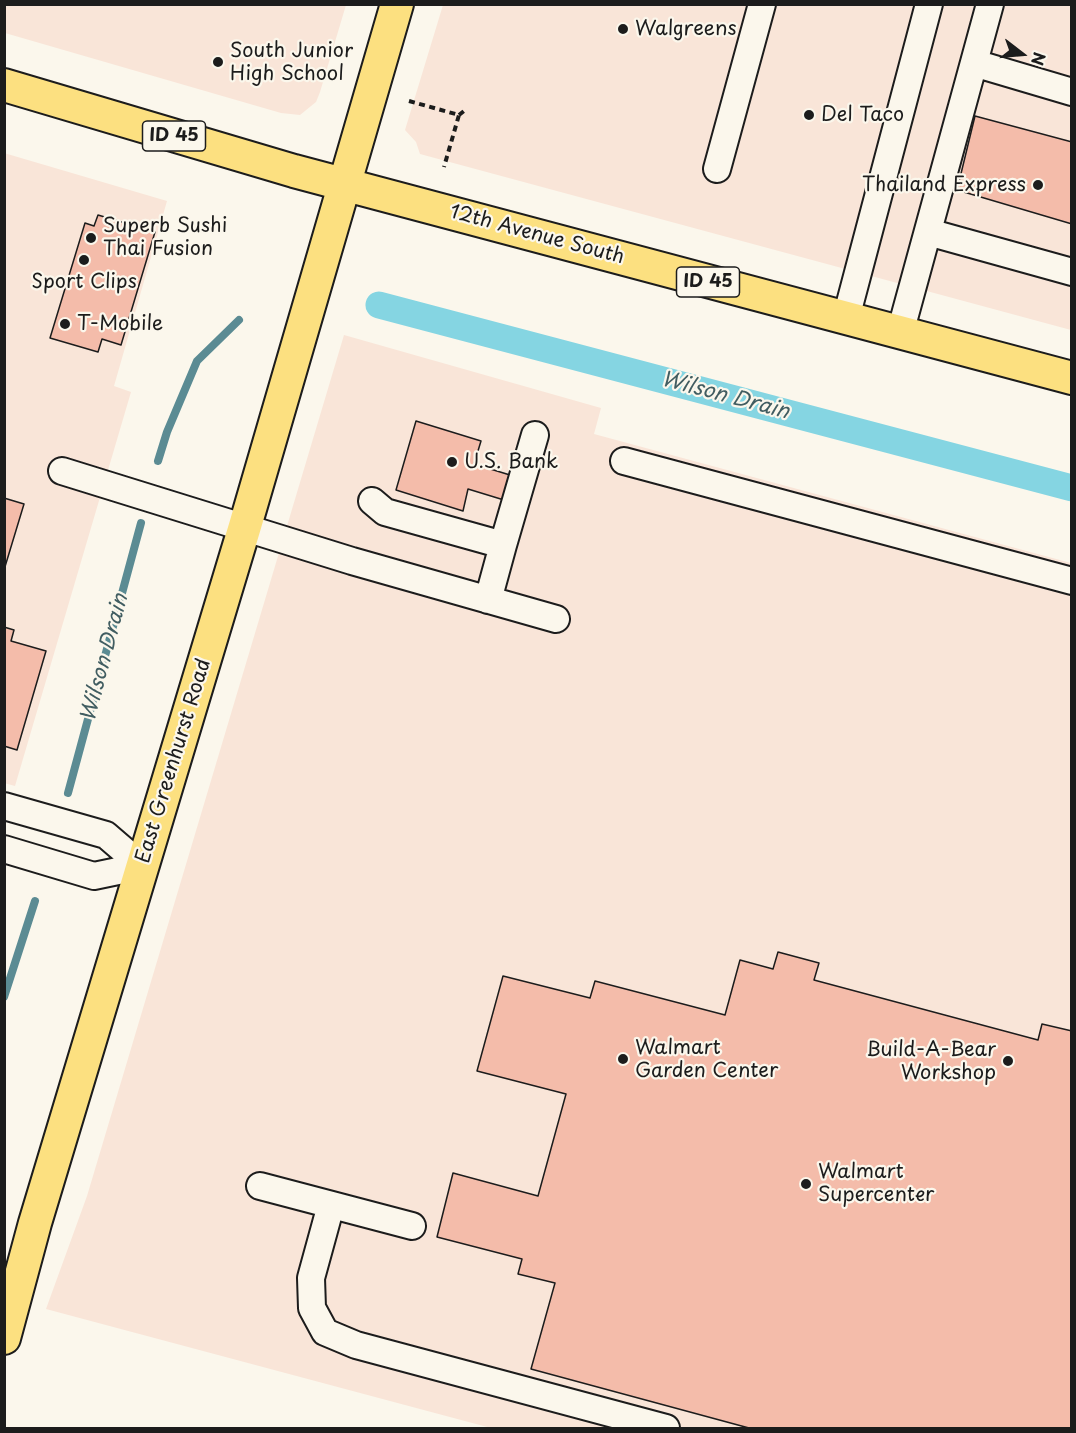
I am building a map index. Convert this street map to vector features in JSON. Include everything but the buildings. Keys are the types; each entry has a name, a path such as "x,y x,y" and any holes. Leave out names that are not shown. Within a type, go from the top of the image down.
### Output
{"main road":[{"name":"East Greenhurst Road","path":"4,1338 11,1289 245,526 397,4"},
{"name":"12th Avenue South","path":"4,85 344,184 1071,378"}],"street":[{"path":"717,168 762,4"},
{"path":"846,318 929,4"},
{"path":"900,333 990,4"},
{"path":"974,63 1071,92"},
{"path":"928,232 1071,272"},
{"path":"488,600 535,435"},
{"path":"624,461 1071,581"},
{"path":"62,471 555,619"},
{"path":"372,501 385,512 503,545"},
{"path":"4,806 106,835 142,866"},
{"path":"4,849 94,876 142,866"},
{"path":"260,1186 412,1226"},
{"path":"331,1205 311,1278 312,1308 325,1332 356,1345 666,1428"}],"path":[{"path":"409,101 459,115"},
{"path":"444,167 459,115 464,111"}],"shaded area":[{"name":"South Junior High School","path":"4,5 346,5 316,102 300,115 281,113 5,33"},
{"path":"443,5 1071,5 1071,330 420,154 416,142 405,130"},
{"path":"4,153 167,201 114,386 131,392 15,786 4,783"},
{"path":"344,335 601,408 594,434 1071,563 1071,1428 491,1428 46,1309 87,1196"}],"waterway":[{"name":"Wilson Drain","path":"379,305 1072,488"},
{"name":"Wilson Drain","path":"158,461 167,432 197,361 239,320"},
{"name":"Wilson Drain","path":"68,793 141,523"},
{"name":"Wilson Drain","path":"4,997 35,901"}],"place":[{"name":"Walgreens","path":"623,29"},
{"name":"South Junior High School","path":"218,62"},
{"name":"Del Taco","path":"809,115"},
{"name":"Thailand Express","path":"1038,185"},
{"name":"Superb Sushi Thai Fusion","path":"91,238"},
{"name":"Sport Clips","path":"84,260"},
{"name":"T-Mobile","path":"65,324"},
{"name":"U.S. Bank","path":"452,462"},
{"name":"Walmart Garden Center","path":"623,1059"},
{"name":"Build-A-Bear Workshop","path":"1008,1061"},
{"name":"Walmart Supercenter","path":"806,1184"}]}
